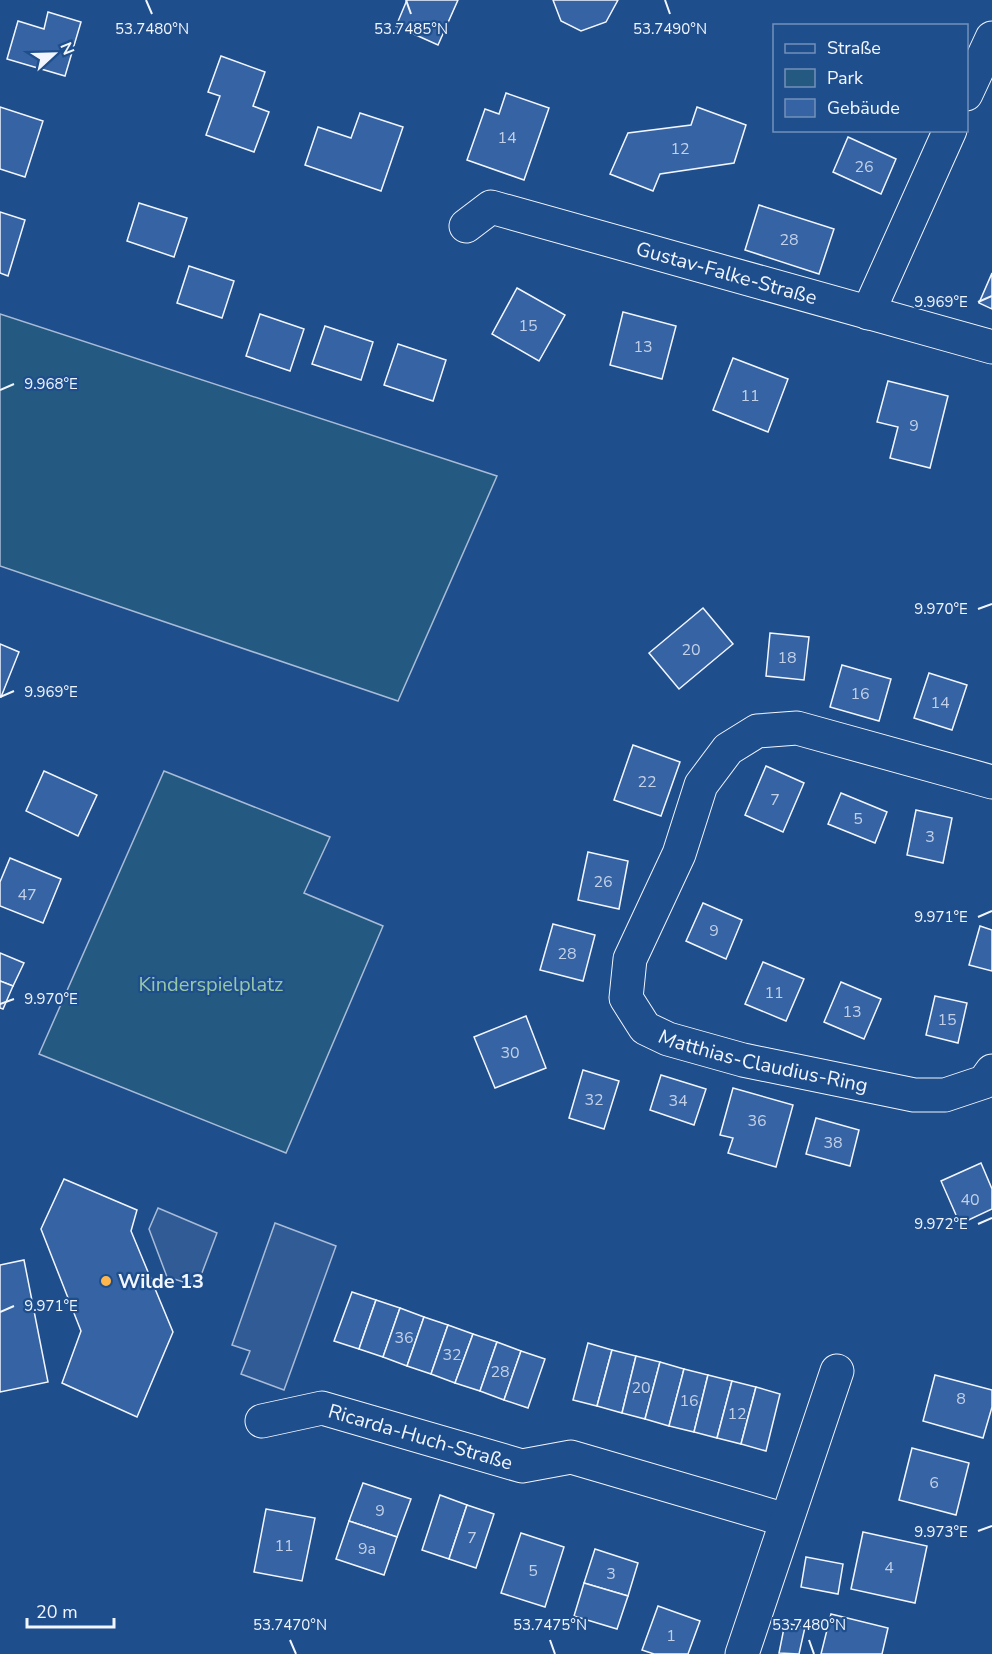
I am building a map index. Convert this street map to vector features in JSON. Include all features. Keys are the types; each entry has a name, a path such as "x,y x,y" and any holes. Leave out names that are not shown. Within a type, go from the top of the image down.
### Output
{"street":[{"path":"968,90 992,38"},
{"path":"868,313 949,132"},
{"name":"Gustav-Falke-Straße","path":"466,226 491,207 992,347"},
{"name":"Matthias-Claudius-Ring","path":"992,782 797,728 757,731 728,749 701,785 679,854 630,958 626,998 645,1028 668,1039 743,1060 914,1095 945,1095 984,1082 992,1071"},
{"path":"742,1654 837,1371"},
{"name":"Ricarda-Huch-Straße","path":"262,1421 322,1408 522,1466 571,1457 786,1520"}],"green space":[{"path":"0,314 497,476 398,701 0,566"},
{"name":"Kinderspielplatz","path":"164,771 330,837 304,893 383,926 286,1153 39,1054"}],"shaded area":[{"path":"158,1208 217,1233 197,1286 167,1277 149,1229"},
{"path":"275,1223 336,1246 284,1390 241,1374 250,1351 232,1345"}],"building":[{"path":"407,0 458,0 438,45 396,26"},
{"path":"553,0 618,0 606,22 581,31 561,21"},
{"path":"48,12 81,22 65,76 7,59 18,21 44,29"},
{"path":"221,56 265,72 253,106 269,112 254,152 206,135 220,96 208,92"},
{"path":"506,93 549,108 524,180 467,160 485,109 499,114"},
{"path":"0,107 43,121 25,177 0,169"},
{"path":"697,107 746,125 734,163 660,174 653,191 610,174 628,133 691,125"},
{"path":"360,113 403,127 381,191 305,165 318,127 351,138"},
{"path":"848,137 896,159 881,194 833,172"},
{"path":"139,203 187,218 174,257 127,241"},
{"path":"759,205 834,229 819,274 745,250"},
{"path":"0,212 25,220 8,276 0,273"},
{"path":"189,266 234,281 222,318 177,303"},
{"path":"992,273 992,309 979,303"},
{"path":"517,288 565,315 539,361 492,334"},
{"path":"623,312 676,326 662,379 610,365"},
{"path":"260,314 304,329 290,371 246,356"},
{"path":"325,326 373,342 361,380 312,364"},
{"path":"398,344 446,360 433,401 384,385"},
{"path":"733,358 788,379 768,432 713,410"},
{"path":"888,381 948,396 930,468 890,458 898,427 877,422"},
{"path":"703,608 733,644 679,689 649,653"},
{"path":"770,633 809,637 804,680 766,676"},
{"path":"0,644 19,652 1,697 0,697"},
{"path":"842,665 891,679 879,721 830,707"},
{"path":"929,673 967,685 952,730 914,718"},
{"path":"633,745 680,762 661,816 614,800"},
{"path":"766,766 804,783 783,832 745,815"},
{"path":"44,771 97,795 78,836 26,811"},
{"path":"841,793 887,812 875,843 828,824"},
{"path":"916,810 952,818 943,863 907,855"},
{"path":"588,852 628,861 619,909 578,900"},
{"path":"10,858 61,879 43,923 0,906 0,882"},
{"path":"703,903 742,920 726,959 686,941"},
{"path":"553,924 595,935 583,981 540,970"},
{"path":"980,926 992,930 992,971 969,965"},
{"path":"0,953 24,963 13,986 0,981"},
{"path":"763,962 804,979 786,1021 745,1004"},
{"path":"0,981 13,986 3,1009 0,1008"},
{"path":"841,982 881,999 864,1039 824,1022"},
{"path":"935,996 967,1003 958,1043 926,1035"},
{"path":"526,1016 546,1068 495,1088 474,1037"},
{"path":"583,1070 619,1081 604,1129 569,1118"},
{"path":"661,1075 706,1089 694,1125 650,1110"},
{"path":"733,1088 793,1105 776,1167 728,1153 733,1138 720,1135"},
{"path":"816,1118 859,1130 850,1166 806,1154"},
{"path":"981,1163 992,1189 992,1209 960,1224 941,1181"},
{"name":"Wilde 13","path":"64,1179 137,1210 131,1231 173,1332 137,1417 62,1383 81,1331 41,1229"},
{"path":"24,1260 48,1382 0,1392 0,1265"},
{"path":"352,1292 376,1300 359,1349 334,1341"},
{"path":"376,1300 400,1308 383,1357 359,1349"},
{"path":"400,1308 424,1317 407,1366 383,1357"},
{"path":"424,1317 448,1325 431,1374 407,1366"},
{"path":"448,1325 473,1334 455,1383 431,1374"},
{"path":"473,1334 497,1342 480,1391 455,1383"},
{"path":"497,1342 521,1351 504,1400 480,1391"},
{"path":"588,1343 612,1350 597,1406 573,1400"},
{"path":"612,1350 636,1356 622,1413 597,1406"},
{"path":"521,1351 545,1359 528,1408 504,1400"},
{"path":"636,1356 660,1362 645,1419 622,1413"},
{"path":"660,1362 684,1369 669,1426 645,1419"},
{"path":"684,1369 708,1375 694,1432 669,1426"},
{"path":"708,1375 732,1381 717,1438 694,1432"},
{"path":"935,1375 992,1390 992,1407 983,1438 923,1421"},
{"path":"732,1381 756,1387 741,1444 717,1438"},
{"path":"756,1387 780,1394 766,1451 741,1444"},
{"path":"912,1448 969,1463 956,1515 899,1500"},
{"path":"363,1483 411,1499 397,1537 349,1521"},
{"path":"440,1495 467,1505 449,1559 422,1550"},
{"path":"467,1505 494,1514 476,1568 449,1559"},
{"path":"266,1509 315,1518 302,1581 254,1572"},
{"path":"349,1521 397,1537 384,1575 336,1559"},
{"path":"863,1532 927,1546 915,1603 851,1589"},
{"path":"521,1533 564,1547 545,1607 501,1593"},
{"path":"595,1549 638,1563 628,1596 584,1583"},
{"path":"806,1557 843,1564 838,1594 801,1587"},
{"path":"584,1583 628,1596 617,1629 574,1616"},
{"path":"658,1606 700,1621 688,1654 654,1654 642,1650"},
{"path":"831,1614 888,1628 882,1654 821,1654"},
{"path":"785,1623 805,1627 799,1654 779,1653"}],"place":[{"name":"Wilde 13","path":"106,1281"}]}
